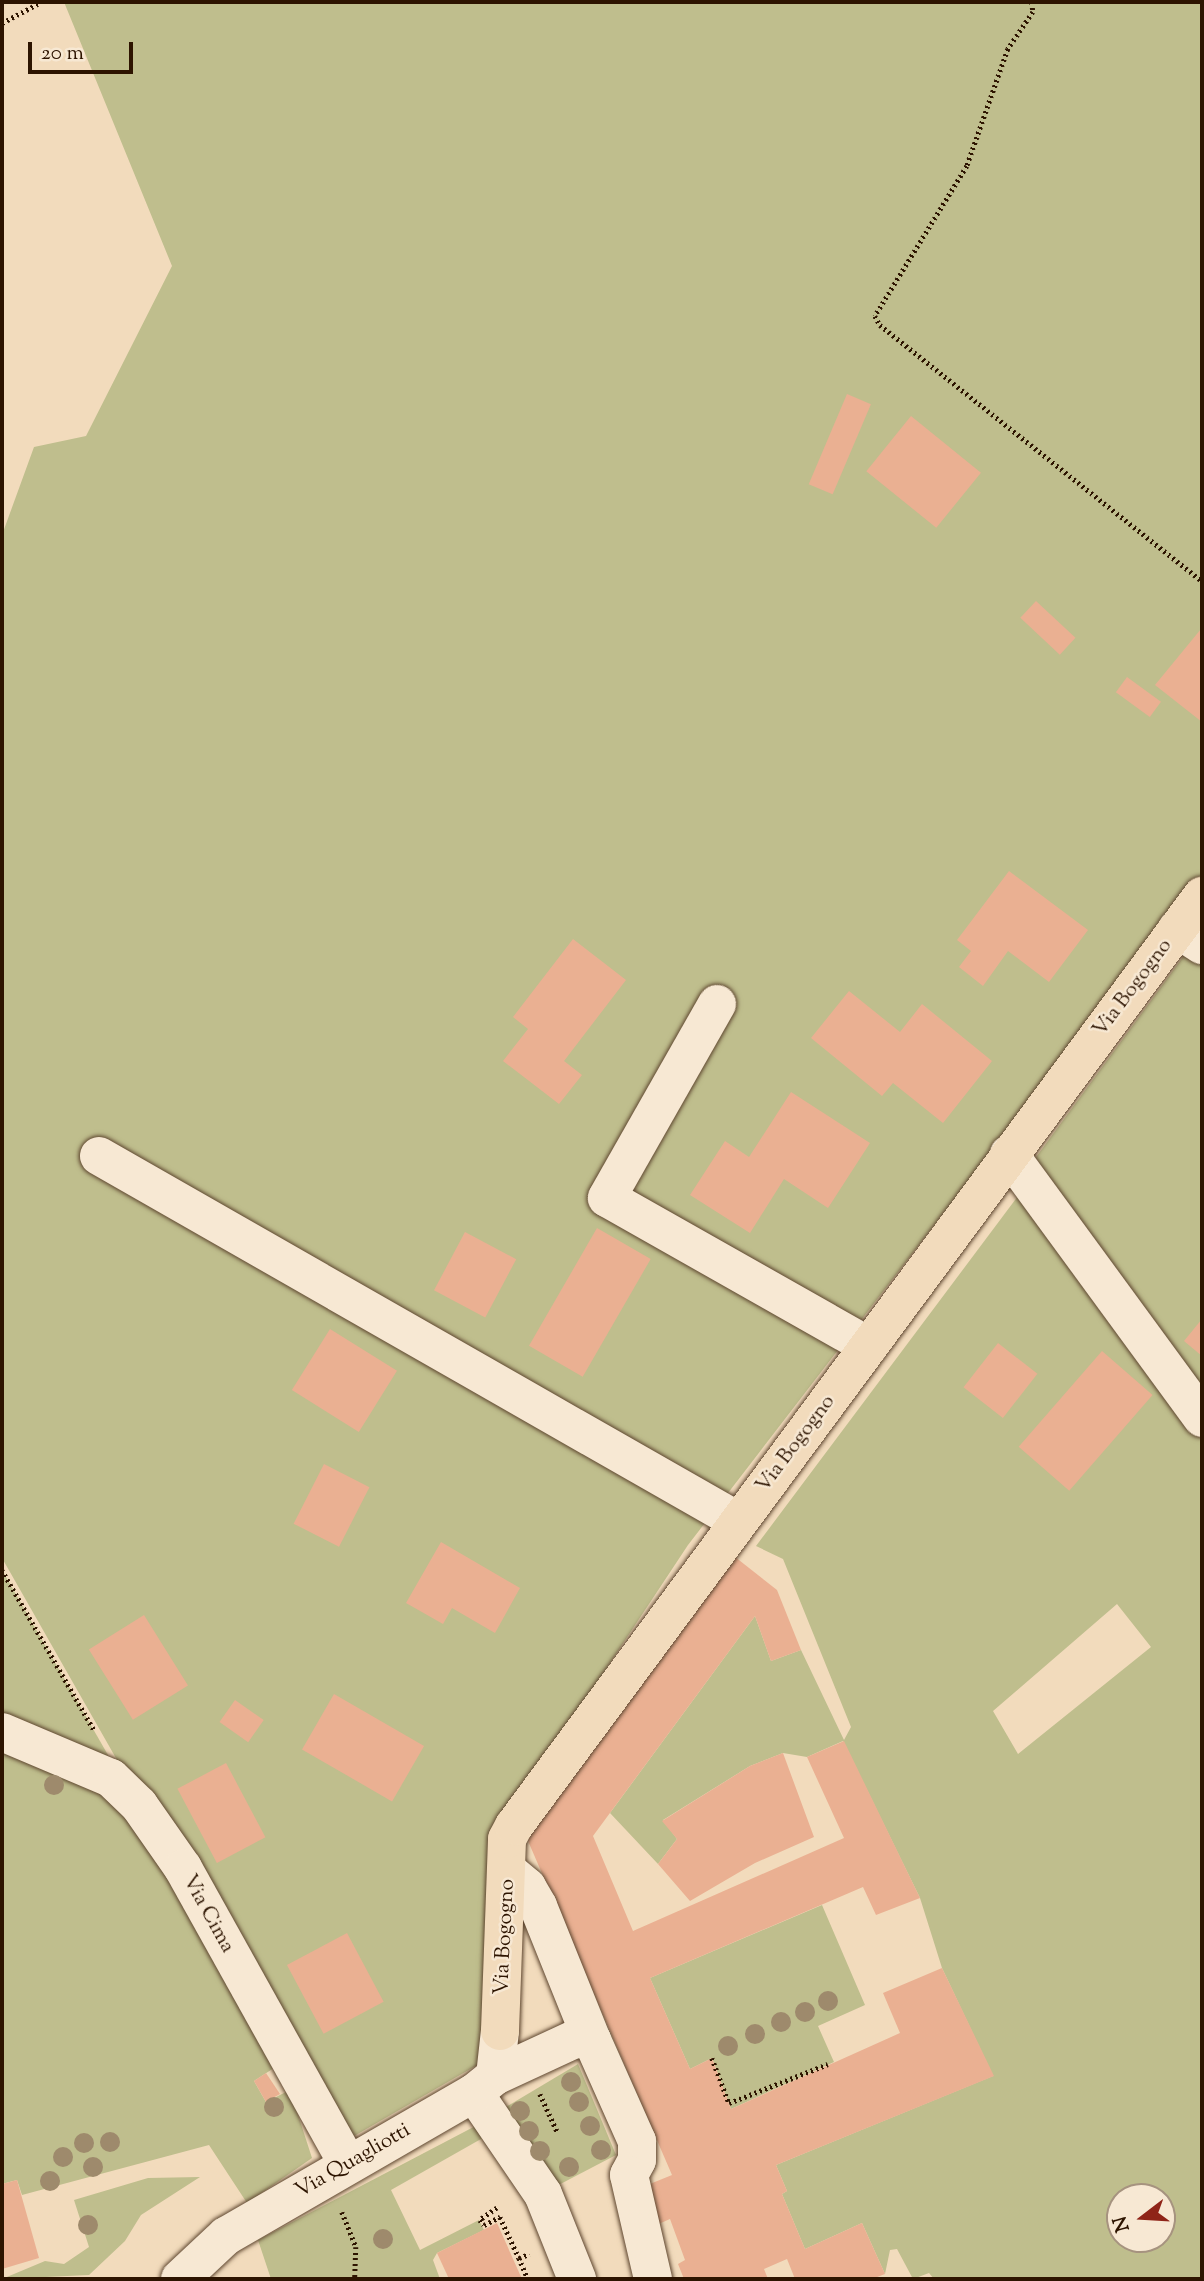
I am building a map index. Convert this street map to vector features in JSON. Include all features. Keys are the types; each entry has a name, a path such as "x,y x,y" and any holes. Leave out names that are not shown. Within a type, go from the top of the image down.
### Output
{"main road":[{"name":"Via Bogogno","path":"500,2031 518,1879 507,1839 514,1826 1009,1154 1190,937 1202,896"}],"street":[{"path":"717,1004 607,1198 869,1346"},
{"path":"1009,1154 1202,1418"},
{"path":"99,1156 738,1521"},
{"name":"Via Cima","path":"2,1732 111,1777 139,1805 183,1868 338,2170"},
{"path":"518,1879 636,2141 637,2160 629,2175 653,2279"},
{"path":"500,2031 484,2084 543,2194 577,2279"},
{"name":"Via Quagliotti","path":"180,2279 226,2236 484,2084 575,2039 592,2040"}],"path":[{"path":"2,23 41,2"},
{"path":"1032,2 1033,12 1008,49 967,166 875,316 880,325 1202,582"},
{"path":"2,1570 96,1734"},
{"path":"712,2058 729,2104 828,2064"},
{"path":"541,2095 557,2131"},
{"path":"338,2170 356,2247 355,2279"},
{"path":"497,2208 478,2218 484,2225 500,2217 528,2279"},
{"path":"519,2258 540,2249"}],"shaded area":[{"path":"64,2 1202,2 1202,877 688,1545 491,1843 479,2064 349,2139 121,1767 2,1558 2,535 34,447 86,436 172,266"},
{"path":"1202,931 1202,1404 1031,1164"},
{"path":"1024,1188 1202,1429 1202,2279 934,2279 929,2273 913,2279 897,2249 890,2250 885,2274 862,2223 805,2249 782,2194 787,2191 776,2165 993,2076 942,1968 920,1898 843,1741 807,1757 783,1753 750,1766 663,1820 677,1839 658,1864 610,1813 755,1616 771,1661 801,1650 844,1740 851,1727 783,1559 756,1546","holes":["1117,1604 1151,1647 1018,1754 993,1711"]},
{"path":"2,1570 116,1769 2,1716"},
{"path":"2,1746 104,1789 155,1851 277,2066 254,2081 266,2102 290,2090 312,2158 247,2203 209,2145 22,2195 17,2180 2,2184"},
{"path":"822,1905 865,2005 818,2026 834,2062 731,2109 712,2058 690,2069 650,1978"},
{"path":"578,2064 616,2155 547,2191 501,2110"},
{"path":"485,2121 481,2139 391,2190 420,2250 479,2220 484,2230 437,2253 433,2260 440,2279 271,2279 258,2240"},
{"path":"200,2177 141,2215 125,2241 89,2275 2,2279 45,2261 64,2264 89,2247 74,2200 148,2178"}],"building":[{"path":"847,394 871,404 833,494 809,484"},
{"path":"911,416 981,473 936,528 866,471"},
{"path":"1036,601 1075,638 1060,655 1020,618"},
{"path":"1202,630 1202,722 1155,685"},
{"path":"1127,677 1161,702 1150,717 1116,692"},
{"path":"1009,871 1088,930 1049,982 1008,951 983,986 959,967 971,951 957,940"},
{"path":"573,939 626,980 564,1061 582,1075 559,1104 503,1061 528,1029 513,1017"},
{"path":"849,991 900,1032 922,1004 992,1061 943,1123 893,1083 882,1096 811,1038"},
{"path":"791,1092 870,1143 828,1208 784,1179 750,1233 690,1195 725,1141 749,1157"},
{"path":"597,1228 651,1259 583,1377 529,1346"},
{"path":"465,1232 516,1259 485,1318 434,1290"},
{"path":"1202,1319 1202,1356 1184,1341"},
{"path":"330,1329 397,1371 359,1432 292,1390"},
{"path":"998,1343 1037,1374 1003,1418 964,1387"},
{"path":"1102,1351 1153,1395 1069,1491 1019,1447"},
{"path":"324,1464 369,1487 339,1547 294,1524"},
{"path":"441,1542 520,1588 495,1633 452,1608 443,1624 406,1603"},
{"path":"730,1553 777,1590 801,1650 771,1661 755,1616 593,1836 633,1931 844,1838 807,1757 844,1741 920,1898 876,1915 863,1887 650,1978 690,2069 712,2058 731,2109 900,2033 883,1993 942,1968 994,2076 776,2165 787,2191 782,2194 805,2249 862,2223 885,2274 872,2279 795,2279 787,2259 764,2269 768,2279 684,2279 678,2264 685,2260 670,2219 654,2226 640,2188 672,2175 522,1827"},
{"path":"144,1615 188,1685 133,1720 89,1649"},
{"path":"334,1694 424,1746 392,1801 302,1749"},
{"path":"235,1700 264,1720 248,1742 220,1722"},
{"path":"783,1753 814,1837 755,1863 690,1901 658,1864 677,1839 662,1821 750,1766"},
{"path":"226,1763 265,1837 217,1863 177,1789"},
{"path":"347,1933 384,2002 324,2034 287,1965"},
{"path":"266,2073 280,2094 266,2102 254,2081"},
{"path":"17,2180 39,2258 2,2269 2,2184"},
{"path":"497,2223 522,2279 449,2279 437,2253"}]}
